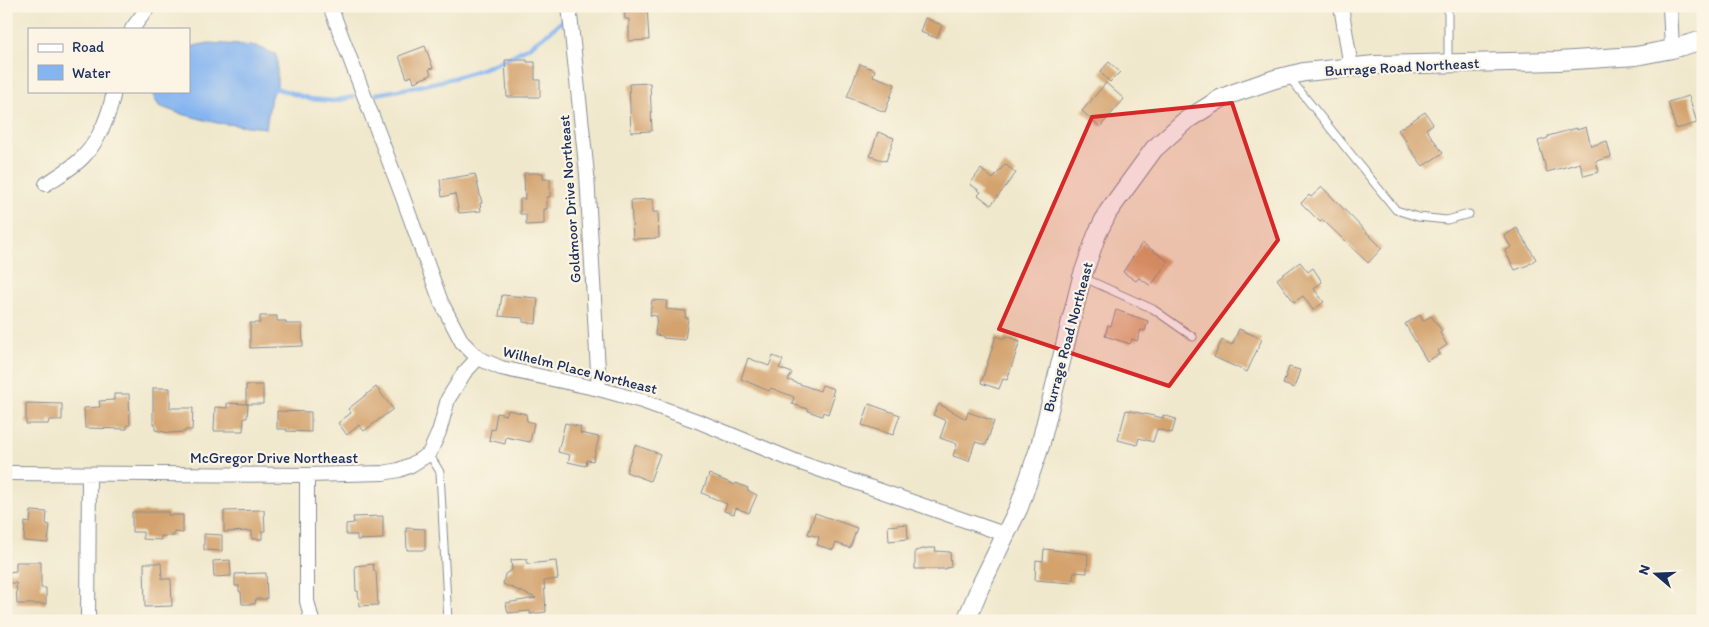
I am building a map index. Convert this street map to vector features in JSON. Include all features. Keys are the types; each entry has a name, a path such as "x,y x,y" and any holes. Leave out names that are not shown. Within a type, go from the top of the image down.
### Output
{"street":[{"path":"133,28 149,6"},
{"name":"Wilhelm Place Northeast","path":"330,6 441,302 462,342 478,358 502,368 600,389 642,401 700,422 795,461 1006,535"},
{"name":"Goldmoor Drive Northeast","path":"569,6 587,174 600,389"},
{"path":"1341,6 1351,67"},
{"path":"1670,6 1672,49"},
{"name":"Burrage Road Northeast","path":"966,621 980,586 1019,507 1040,446 1082,277 1097,234 1108,212 1154,150 1185,121 1220,99 1275,78 1304,72 1351,67 1558,61 1626,57 1672,49 1703,40"},
{"path":"46,184 84,156 99,134 111,106 114,92"},
{"path":"429,454 440,432 448,399 464,373 478,358"},
{"name":"McGregor Drive Northeast","path":"6,473 307,475 383,473 411,465 429,454"},
{"path":"88,621 89,474"},
{"path":"307,475 307,601 312,621"}],"lane":[{"path":"1448,6 1448,63"},
{"path":"1287,76 1396,210 1418,217 1446,220 1469,214"},
{"path":"1082,277 1153,309 1193,337"},
{"path":"429,454 440,472 448,621"}],"highlighted area":[{"path":"1232,103 1278,240 1169,386 999,329 1092,117"}],"water":[{"path":"209,43 256,46 275,54 277,59 277,88 271,96 266,128 217,123 159,106 153,96 155,92 190,92 190,48"}],"building":[{"path":"624,6 647,6 649,40 629,41 629,19 625,19"},
{"path":"925,18 942,25 937,38 920,32"},
{"path":"425,46 433,68 429,69 431,75 414,82 412,76 407,78 399,56"},
{"path":"505,60 535,62 535,80 540,80 540,97 507,97"},
{"path":"1109,62 1120,72 1110,82 1100,72"},
{"path":"860,64 875,70 873,76 895,84 885,112 847,97"},
{"path":"650,83 652,131 631,132 629,84"},
{"path":"1106,83 1124,99 1100,127 1082,111"},
{"path":"1689,96 1697,123 1676,129 1668,102"},
{"path":"1425,112 1433,124 1426,129 1443,153 1423,166 1398,130"},
{"path":"1586,127 1591,146 1607,141 1611,157 1596,161 1599,172 1584,176 1580,163 1547,172 1538,141 1548,138 1548,136"},
{"path":"878,132 894,138 886,161 870,156"},
{"path":"1005,164 1016,173 991,205 978,195 981,192 970,184 981,169 993,179"},
{"path":"524,173 543,173 543,179 550,179 550,197 547,197 547,209 544,209 544,224 526,225 526,214 520,214 520,199 525,199"},
{"path":"475,174 482,203 480,203 481,211 459,213 455,194 442,197 440,180"},
{"path":"1322,187 1382,248 1368,263 1323,220 1320,222 1301,203 1309,195 1311,197"},
{"path":"653,199 653,212 658,212 659,238 633,239 631,200"},
{"path":"1517,228 1536,259 1528,265 1515,270 1505,251 1511,247 1504,236"},
{"path":"1142,243 1168,261 1151,286 1139,278 1136,281 1123,272"},
{"path":"1300,262 1308,272 1313,268 1322,282 1314,289 1324,302 1313,310 1303,296 1294,302 1277,279"},
{"path":"502,295 538,298 536,324 523,322 523,318 499,316"},
{"path":"652,300 667,301 666,309 686,311 685,318 688,318 685,340 663,338 663,336 655,335 657,316 650,315"},
{"path":"1116,310 1148,321 1145,331 1141,330 1137,341 1132,339 1130,344 1105,336 1108,325 1111,326"},
{"path":"1420,315 1423,321 1431,316 1442,331 1440,333 1447,345 1438,351 1440,354 1427,361 1405,324"},
{"path":"260,316 277,316 277,321 286,321 286,324 302,324 303,346 250,348 250,323 260,323"},
{"path":"1239,329 1262,339 1247,372 1214,357 1222,340 1232,345"},
{"path":"996,336 1004,339 1005,336 1020,341 1007,380 1003,379 999,389 981,383"},
{"path":"773,356 783,360 779,368 792,373 788,380 820,391 822,385 834,389 832,395 834,396 828,414 823,412 822,416 808,411 808,409 792,404 794,397 771,388 769,391 741,379 748,358 769,366"},
{"path":"1289,367 1300,370 1294,388 1283,384"},
{"path":"246,385 263,385 263,404 248,404 247,418 244,418 243,431 214,431 215,407 227,408 227,403 246,404"},
{"path":"376,387 393,409 364,431 359,425 347,435 338,423 351,413 348,409"},
{"path":"153,388 170,388 170,408 193,408 192,430 169,433 155,430 155,424 153,424"},
{"path":"114,394 129,394 130,425 127,425 127,429 85,428 84,408 100,407 99,401 114,400"},
{"path":"26,403 62,404 62,420 49,420 48,424 26,424"},
{"path":"869,404 900,415 893,435 862,425"},
{"path":"939,404 966,419 968,412 994,421 986,445 975,442 969,461 953,456 957,444 940,438 946,421 933,415"},
{"path":"508,410 526,414 527,421 534,423 530,442 506,437 505,444 489,440 491,429 494,430 497,413 506,415"},
{"path":"1126,410 1163,418 1163,415 1176,419 1172,433 1157,429 1153,442 1139,438 1137,445 1118,440"},
{"path":"277,411 311,412 311,432 277,429"},
{"path":"565,423 581,427 580,433 599,437 593,461 587,460 586,466 568,462 570,455 558,452"},
{"path":"635,445 660,454 650,481 626,472"},
{"path":"709,474 735,485 736,483 748,488 747,490 757,495 749,513 736,508 734,514 724,511 727,504 702,493"},
{"path":"264,510 265,531 262,531 262,539 252,539 252,531 224,532 224,511"},
{"path":"31,511 47,512 46,524 50,525 48,543 24,541 25,522 30,523"},
{"path":"132,512 168,512 168,515 183,515 183,533 174,532 174,536 161,536 161,540 143,539 143,532 132,532"},
{"path":"815,513 857,528 850,548 836,543 833,550 817,545 819,537 808,534"},
{"path":"383,516 383,539 357,540 357,535 346,535 346,524 354,523 353,517"},
{"path":"907,524 908,539 889,541 888,526"},
{"path":"406,528 425,529 425,550 407,550"},
{"path":"204,534 222,535 222,551 204,550"},
{"path":"936,548 935,551 950,552 951,567 946,569 915,569 915,551"},
{"path":"1044,549 1088,554 1087,573 1074,572 1072,583 1035,580 1036,560 1043,561"},
{"path":"527,559 527,564 556,561 558,579 544,581 546,612 530,614 530,611 508,613 506,603 536,598 503,584 505,574 512,570 511,560"},
{"path":"230,560 231,576 214,577 213,561"},
{"path":"16,562 41,562 41,588 46,588 46,604 17,604 16,583 9,583 9,572 16,571"},
{"path":"144,563 161,563 162,579 171,579 172,606 145,607"},
{"path":"373,564 374,571 376,571 378,605 359,606 355,566"},
{"path":"266,573 267,599 256,599 255,604 242,604 239,586 235,586 235,574"}],"waterway":[{"path":"376,94 432,83 489,66 529,47 564,20"},
{"path":"272,87 310,99 333,101 353,97"}]}
